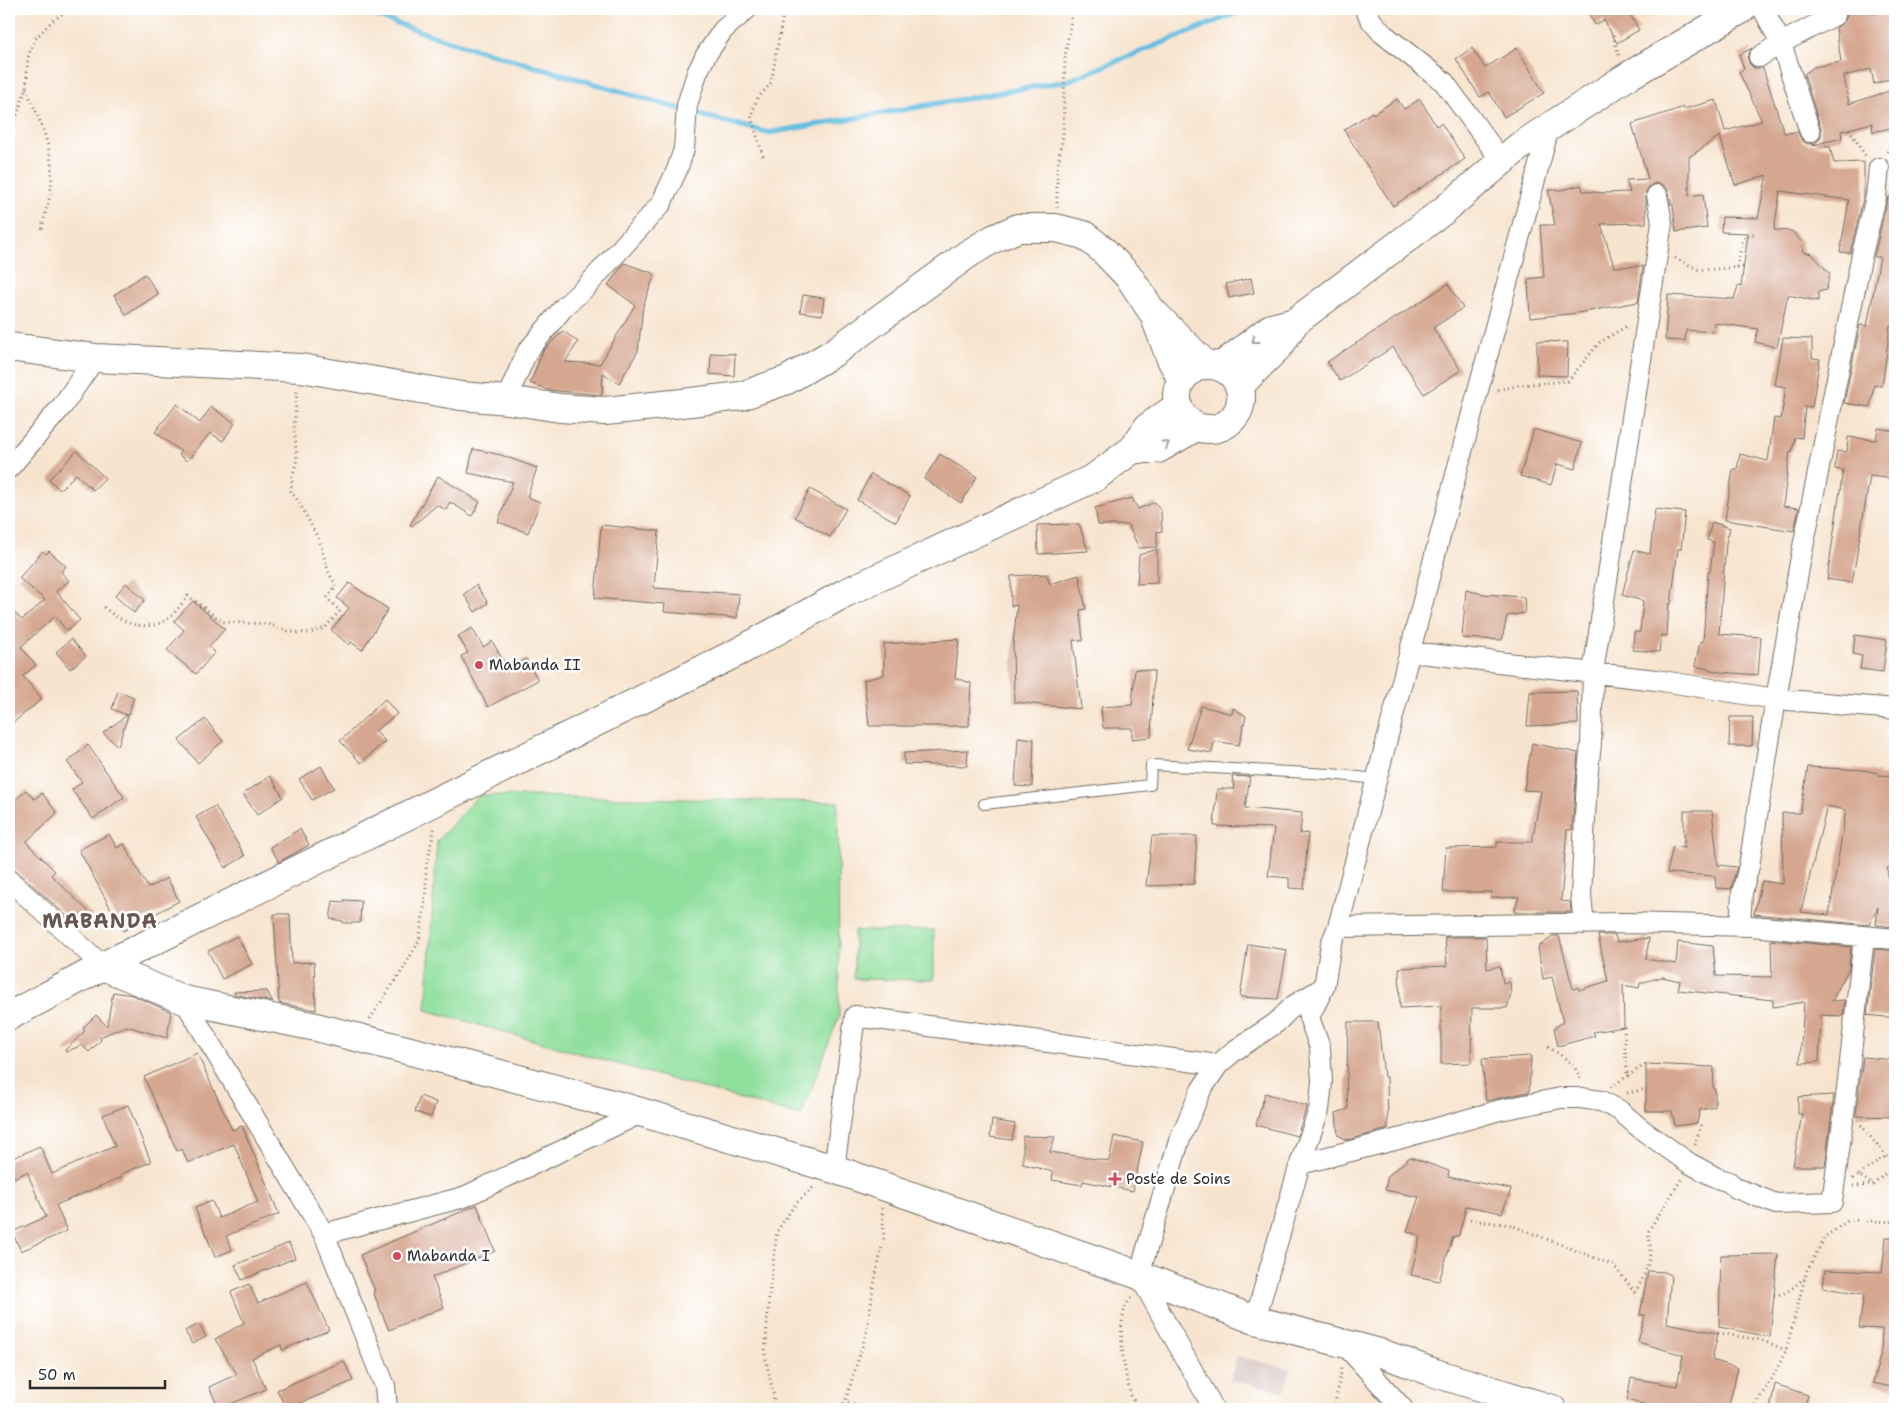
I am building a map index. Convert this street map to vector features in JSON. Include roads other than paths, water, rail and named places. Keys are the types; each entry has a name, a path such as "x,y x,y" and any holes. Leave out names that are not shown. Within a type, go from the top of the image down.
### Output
{"main road":[{"path":"1239,386 1280,345 1295,322 1478,183 1520,146 1625,78 1742,9"},
{"path":"9,347 95,358 232,363 301,368 461,396 508,400 560,408 605,411 741,396 787,380 833,353 968,254 993,239 1018,228 1056,228 1084,235 1103,250 1130,278 1151,310 1170,357 1182,380"},
{"path":"1151,310 1213,366 1232,374 1239,386 1241,396 1240,407 1231,420 1217,429 1207,430 1196,427 1185,418 1178,406 1178,390 1182,380 1195,368 1213,366 1271,328 1295,322"},
{"path":"9,1016 103,966 740,651 845,594 1094,478 1133,449 1148,427 1178,406"},
{"path":"1133,449 1158,449 1196,427"},
{"path":"103,966 184,1000 316,1027 641,1113 834,1169 1140,1275 1255,1320 1384,1354 1435,1373 1552,1409"}],"street":[{"path":"508,400 527,352 564,307 587,286 661,204 677,170 684,149 687,105 697,73 706,55 723,30 747,9"},
{"path":"1365,9 1382,33 1444,82 1502,160"},
{"path":"1763,9 1781,43 1810,132"},
{"path":"1759,57 1781,43 1835,15"},
{"path":"1255,1320 1300,1164 1319,1110 1322,1082 1320,1048 1309,1018 1324,988 1331,944 1338,927 1477,394 1549,128"},
{"path":"1740,926 1742,893 1749,866 1776,699 1807,528 1860,264 1876,197 1879,168"},
{"path":"1584,924 1581,896 1586,779 1591,744 1593,672 1662,223 1657,195"},
{"path":"9,468 63,405 95,358"},
{"path":"1411,652 1665,681 1776,699 1895,709"},
{"path":"9,880 103,966"},
{"path":"1338,927 1625,923 1740,926 1895,939"},
{"path":"1300,1164 1395,1140 1500,1110 1561,1098 1585,1099 1601,1101 1619,1110 1688,1164 1729,1182 1736,1188 1776,1204 1837,1195 1864,937"},
{"path":"1214,1409 1140,1275 1179,1141 1201,1090 1218,1065 1234,1051 1276,1023 1292,1006 1324,988"},
{"path":"184,1000 324,1234 385,1386 387,1409"},
{"path":"834,1169 855,1016 1218,1065"},
{"path":"324,1234 464,1197 641,1113"},
{"path":"1345,1344 1403,1409"}],"lane":[{"path":"984,804 1150,785 1151,765 1331,774 1376,779"}],"waterway":[{"path":"356,9 445,40 768,133 1067,81 1247,9"}],"place":[{"name":"Mabanda II","path":"479,665"},
{"name":"Poste de Soins","path":"1115,1179"},
{"name":"Mabanda I","path":"397,1256"}],"district":[{"name":"MABANDA","path":"100,921"}]}
